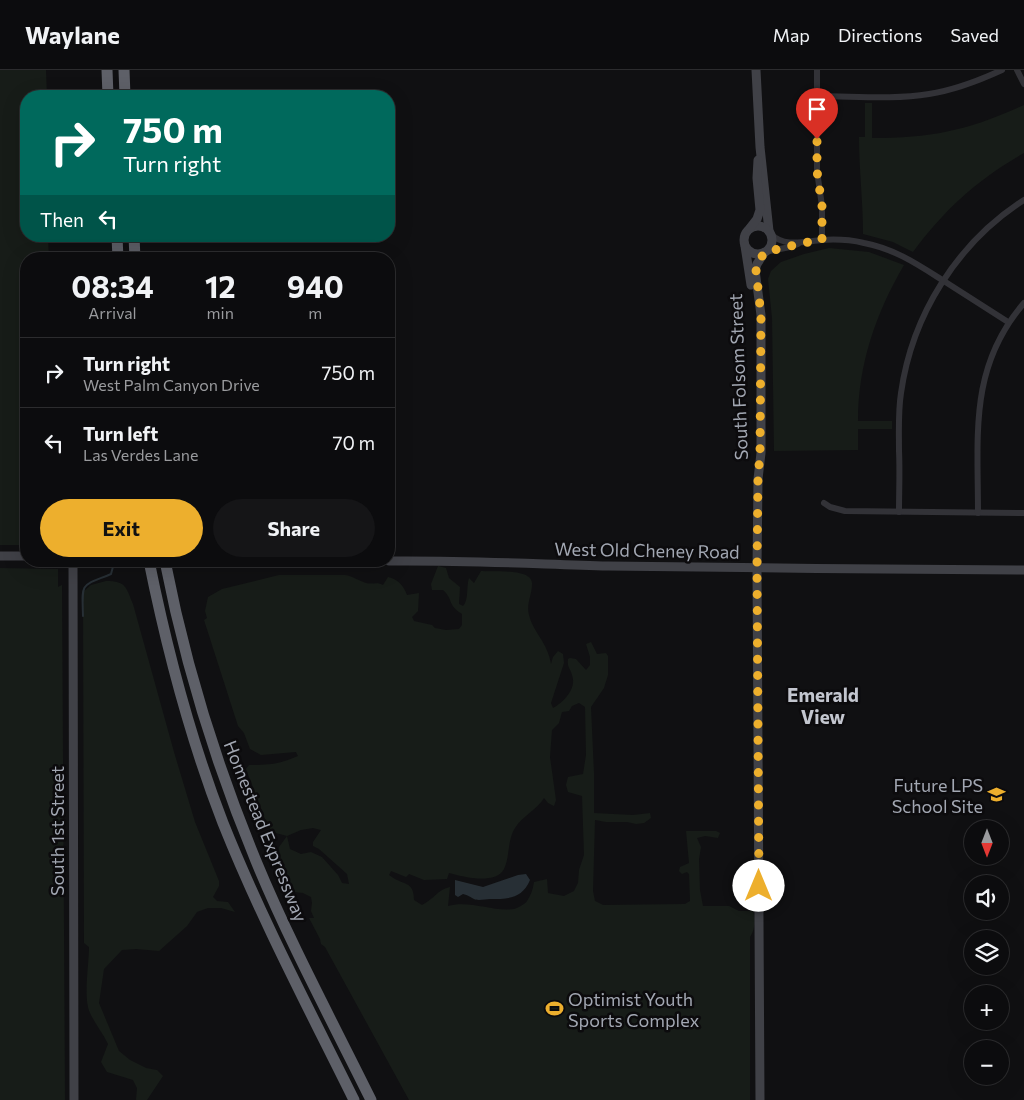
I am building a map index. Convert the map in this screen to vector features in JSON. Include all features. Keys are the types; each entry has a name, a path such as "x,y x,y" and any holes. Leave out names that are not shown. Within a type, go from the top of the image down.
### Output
{"highway":[{"path":"107,70 108,90"},
{"path":"124,70 125,90"},
{"name":"Homestead Expressway","path":"150,567 164,633 177,682 205,773 223,822 269,928 354,1100"},
{"name":"Homestead Expressway","path":"167,567 181,635 193,680 219,766 238,817 275,904 371,1100"}],"street":[{"path":"756,70 760,147 771,246 765,252"},
{"path":"817,70 817,171 822,206 822,240"},
{"path":"817,96 911,96 926,94 960,87 1002,70"},
{"path":"1017,70 1024,84"},
{"path":"760,147 757,178 760,210 758,219 744,236 745,246 751,252 760,254 801,243 822,240 843,240 878,246 897,252 1008,322"},
{"path":"899,512 900,410 906,367 916,332 926,309 959,258 983,232 1007,211 1024,200"},
{"path":"750,228 762,226 782,241 801,243"},
{"name":"South Folsom Street","path":"745,246 755,309 755,453 758,478"},
{"name":"South Folsom Street","path":"760,1100 757,568 761,315 756,264 765,252"},
{"path":"978,513 977,430 980,396 989,363 1008,322 1024,303"},
{"path":"824,503 844,511 1024,513"},
{"path":"0,556 20,556"},
{"name":"West Old Cheney Road","path":"395,561 757,568 1024,570"},
{"name":"South 1st Street","path":"73,567 74,1100"}],"shaded area":[{"path":"0,70 46,70 47,90 20,90 20,242 48,242 49,252 20,252 20,545 0,545"},
{"path":"865,103 872,103 872,138 894,138 950,131 985,121 1024,105 1024,153 991,174 963,196 925,236 913,252 893,242 863,234 859,137 865,137"},
{"path":"829,248 869,252 904,265 885,302 870,340 861,379 859,400 858,421 892,421 892,429 858,429 858,450 774,451 772,318 768,279 771,271 781,262"},
{"path":"438,566 446,568 449,578 460,587 459,604 463,606 466,600 469,578 474,583 481,571 519,573 531,579 532,588 528,607 531,621 547,650 551,664 553,657 558,651 563,654 564,663 551,703 553,708 565,698 573,685 568,659 576,659 586,670 590,665 590,657 586,644 591,642 597,654 606,653 608,656 608,675 604,688 591,707 594,813 633,815 650,813 651,818 644,823 636,824 595,820 593,891 595,901 603,905 685,904 690,901 689,874 687,872 682,874 679,871 680,867 689,863 686,831 716,831 720,833 718,838 705,836 697,838 701,847 699,859 700,890 703,906 729,906 739,911 753,911 754,914 754,928 750,937 750,1100 409,1100 325,947 321,944 309,918 314,918 311,911 311,897 303,893 294,892 285,875 281,866 279,847 287,836 272,832 265,819 246,769 249,765 274,764 298,756 296,752 261,755 250,749 244,733 238,726 204,620 207,618 205,611 208,597 222,589 279,575 345,575 370,584 379,583 383,585 388,577 395,579 407,595 419,593 418,611 412,617 414,621 446,630 459,629 462,625 462,614 454,608 443,590 432,590 431,584","holes":["579,703 585,707 586,755 583,774 568,777 566,785 568,792 582,796 584,855 579,870 578,883 574,891 564,896 548,893 547,879 534,882 531,894 526,902 516,908 506,909 465,904 448,906 450,887 442,890 422,905 414,900 414,894 410,886 389,875 391,871 406,877 409,874 424,880 447,879 449,873 479,879 494,877 500,874 506,864 512,833 518,824 544,798 554,806 556,800 550,757 552,730 559,723 562,712 569,711 572,706","313,828 321,830 313,842 313,846 347,874 349,884 342,883 338,875 322,857 311,852 301,854 290,849 287,836 301,830"]},
{"path":"0,568 58,569 58,587 62,585 65,1100 0,1100"},
{"path":"106,581 118,582 129,593 195,822 219,881 219,886 213,897 217,901 228,902 235,912 221,908 208,908 197,912 187,926 159,951 122,950 104,969 99,1003 119,1051 130,1060 146,1068 157,1070 163,1076 147,1100 136,1100 137,1088 133,1080 107,1072 101,1062 108,1044 90,1013 87,999 89,947 84,943 83,592 91,585"},
{"path":"526,874 530,880 527,886 514,897 477,900 468,895 463,894 458,897 455,895 455,880 483,887"}],"waterway":[{"path":"83,616 83,591 85,587 93,581 111,574 113,567"}],"place":[{"name":"Future LPS School Site","path":"997,795"},
{"name":"Optimist Youth Sports Complex","path":"554,1009"}],"district":[{"name":"Emerald View","path":"823,705"}],"route":[{"path":"759,886 757,568 761,315 756,264 765,252 822,240 822,206 817,171 817,139"}]}
